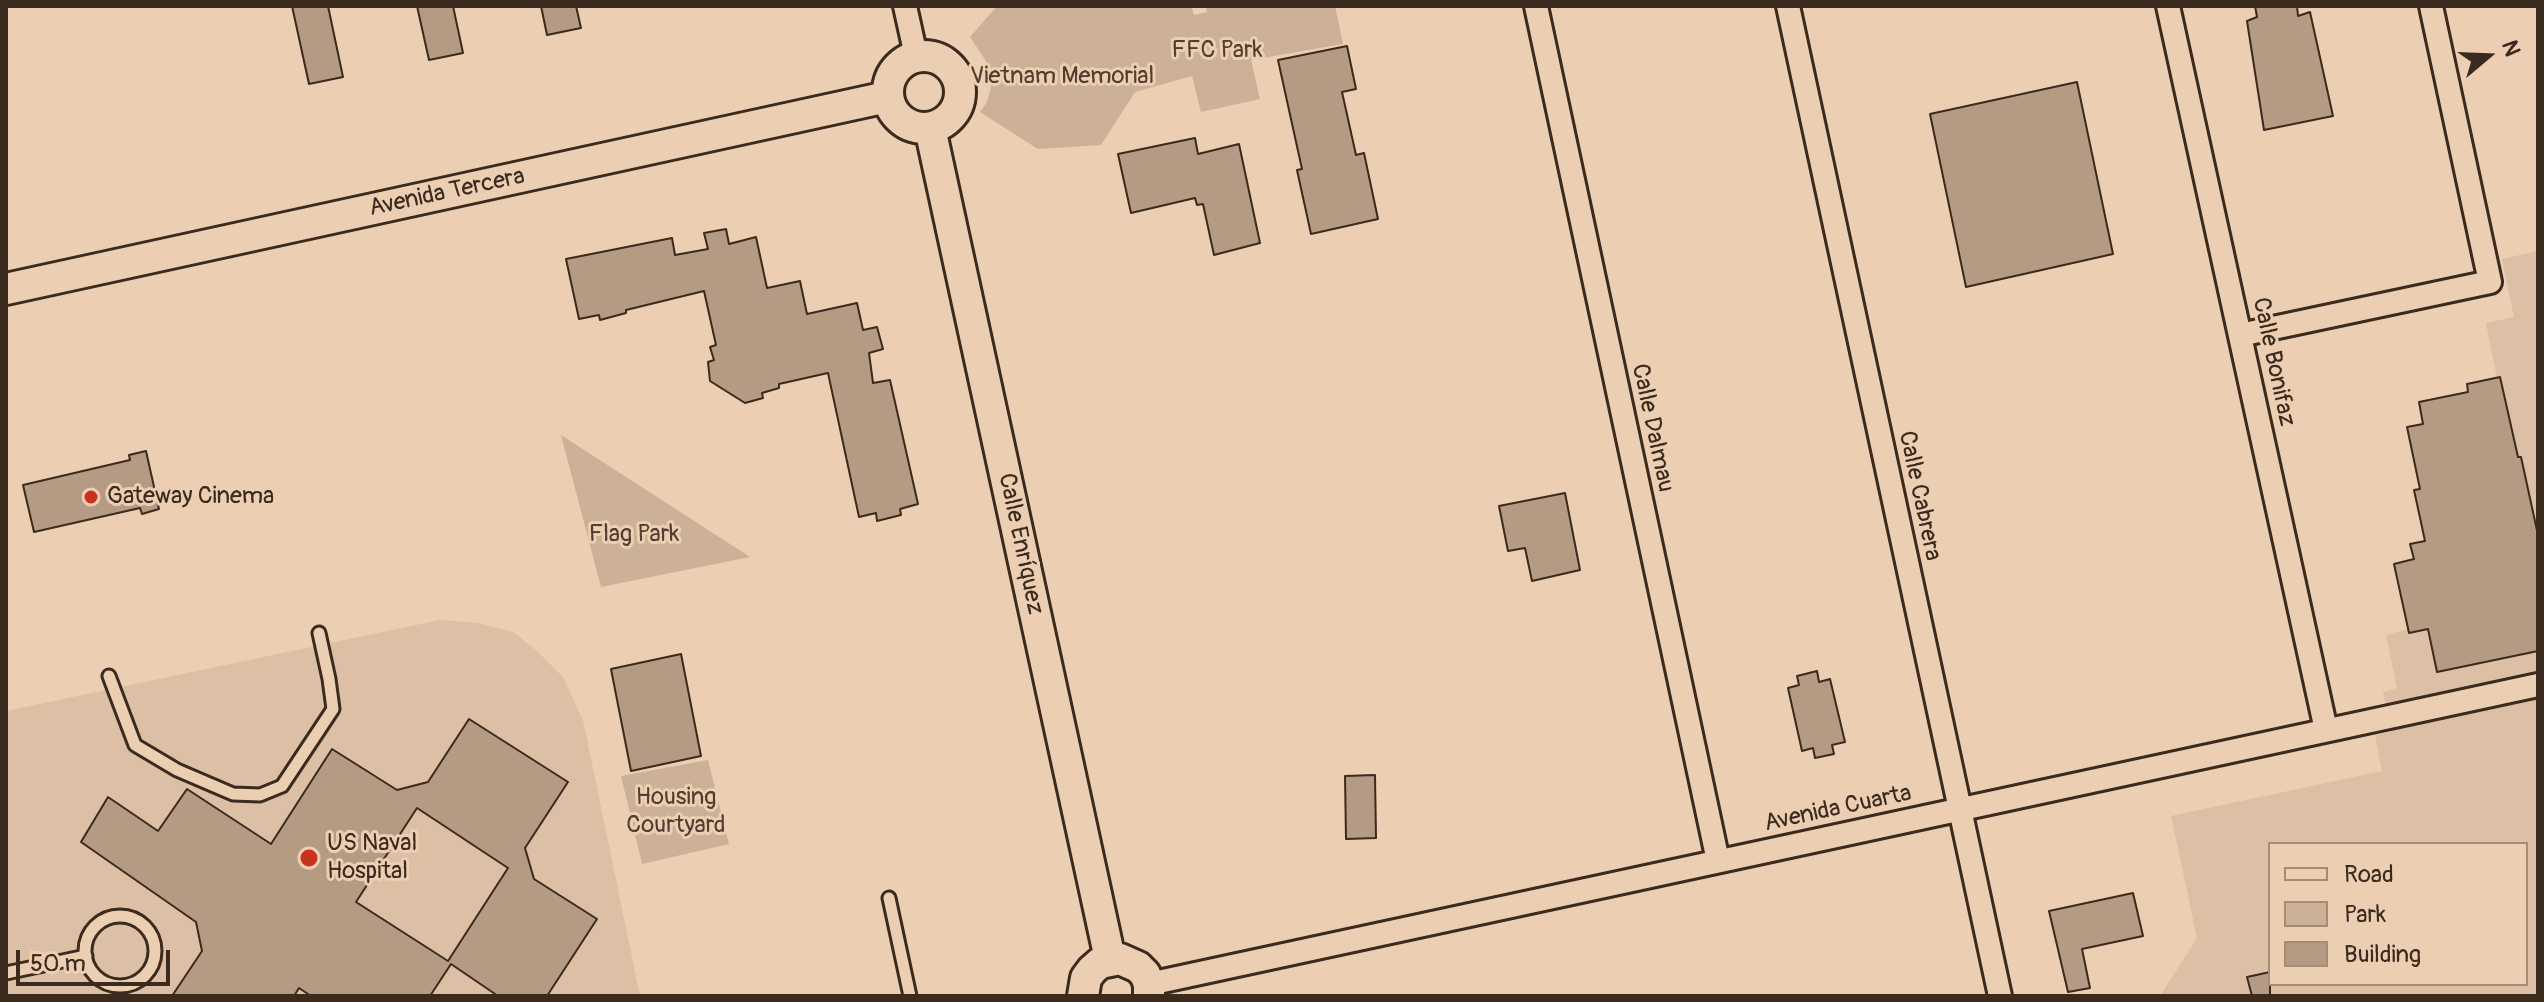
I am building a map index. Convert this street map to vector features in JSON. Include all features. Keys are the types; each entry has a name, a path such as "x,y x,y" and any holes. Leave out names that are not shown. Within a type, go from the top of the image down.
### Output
{"street":[{"path":"905,6 916,56"},
{"name":"Calle Dalmau","path":"1536,6 1718,861"},
{"name":"Calle Cabrera","path":"1788,6 2000,996"},
{"name":"Calle Bonifaz","path":"2168,6 2326,730"},
{"path":"2240,335 2490,282 2431,6"},
{"path":"916,56 938,58 948,65 960,85 957,108 941,124 930,128 907,125 891,108 887,97 891,76 897,67 916,56"},
{"name":"Avenida Tercera","path":"6,289 887,97"},
{"name":"Calle Enríquez","path":"930,128 1110,959"},
{"name":"Avenida Cuarta","path":"1149,990 1718,861 2538,685"},
{"path":"1083,996 1086,978 1092,970 1110,959 1120,959 1138,967 1149,990"}],"lane":[{"path":"109,676 135,745 177,770 233,794 260,795 282,786 333,709 319,633"},
{"path":"889,898 910,996"},
{"path":"119,916 141,923 149,931 156,953 147,974 139,982 128,986 105,983 89,967 86,956 90,933 108,919 119,916"},
{"path":"6,973 86,956"}],"shaded area":[{"path":"2538,251 2538,996 2160,996 2197,938 2171,816 2382,771 2375,735 2391,732 2383,692 2397,688 2386,635 2408,629 2393,564 2413,559 2410,544 2425,540 2414,490 2420,488 2407,427 2423,424 2419,402 2468,392 2467,384 2497,378 2486,323 2514,317 2502,259"},
{"name":"US Naval Hospital","path":"440,620 477,623 513,632 563,677 583,720 640,996 6,996 6,711"}],"green space":[{"name":"Vietnam Memorial","path":"997,6 1191,6 1194,15 1207,12 1206,6 1335,6 1343,44 1251,60 1260,99 1201,112 1192,76 1135,92 1101,145 1038,149 980,112 987,102 990,75 986,61 970,37"},
{"name":"Flag Park","path":"561,435 750,557 601,587"},
{"name":"Housing Courtyard","path":"708,760 729,844 642,864 621,776"}],"building":[{"path":"292,6 328,6 343,77 309,84"},
{"path":"417,6 453,6 463,53 429,60"},
{"path":"541,6 576,6 581,28 547,35"},
{"path":"2255,6 2297,6 2298,16 2310,12 2333,116 2264,130 2247,21 2257,17"},
{"path":"1347,46 1356,89 1342,92 1356,155 1364,153 1378,219 1311,234 1297,170 1302,169 1278,60"},
{"path":"2077,82 2113,254 1966,287 1930,114"},
{"path":"1195,138 1198,154 1239,144 1260,243 1214,255 1203,204 1197,205 1195,198 1131,213 1118,154"},
{"path":"726,229 729,244 756,237 767,288 800,281 807,314 857,303 863,330 877,327 883,349 869,353 873,383 890,380 918,504 900,509 901,515 877,521 876,513 859,517 828,373 779,384 779,388 762,393 763,398 745,403 710,381 708,362 714,360 710,347 716,345 704,291 626,310 626,313 600,320 599,315 579,319 566,259 672,238 675,255 708,249 704,233"},
{"path":"2500,377 2538,535 2538,651 2437,672 2428,629 2409,633 2394,564 2414,559 2410,544 2425,541 2414,490 2420,489 2407,427 2423,424 2419,402 2468,392 2467,384"},
{"name":"Gateway Cinema","path":"146,451 159,509 142,514 140,508 34,532 23,485 130,460 129,455"},
{"path":"1565,493 1580,570 1532,581 1525,548 1508,551 1499,506"},
{"path":"681,654 701,756 631,771 611,669"},
{"path":"1817,671 1819,682 1830,679 1845,742 1832,745 1834,754 1815,758 1813,748 1802,751 1788,688 1799,685 1797,676"},
{"path":"469,719 568,782 525,848 534,879 597,919 547,996 498,996 451,964 430,996 311,996 299,988 294,996 172,996 202,951 196,922 81,842 108,797 158,831 187,789 271,844 332,749 397,790 428,782","holes":["417,808 508,868 448,961 356,902"]},
{"path":"1375,775 1376,838 1346,839 1345,776"},
{"path":"2133,893 2143,936 2082,949 2090,988 2068,992 2049,911"},
{"path":"2268,972 2270,996 2252,996 2247,977"}],"place":[{"name":"Gateway Cinema","path":"91,497"},
{"name":"US Naval Hospital","path":"309,858"}],"park label":[{"name":"FFC Park","path":"1217,51"}]}
